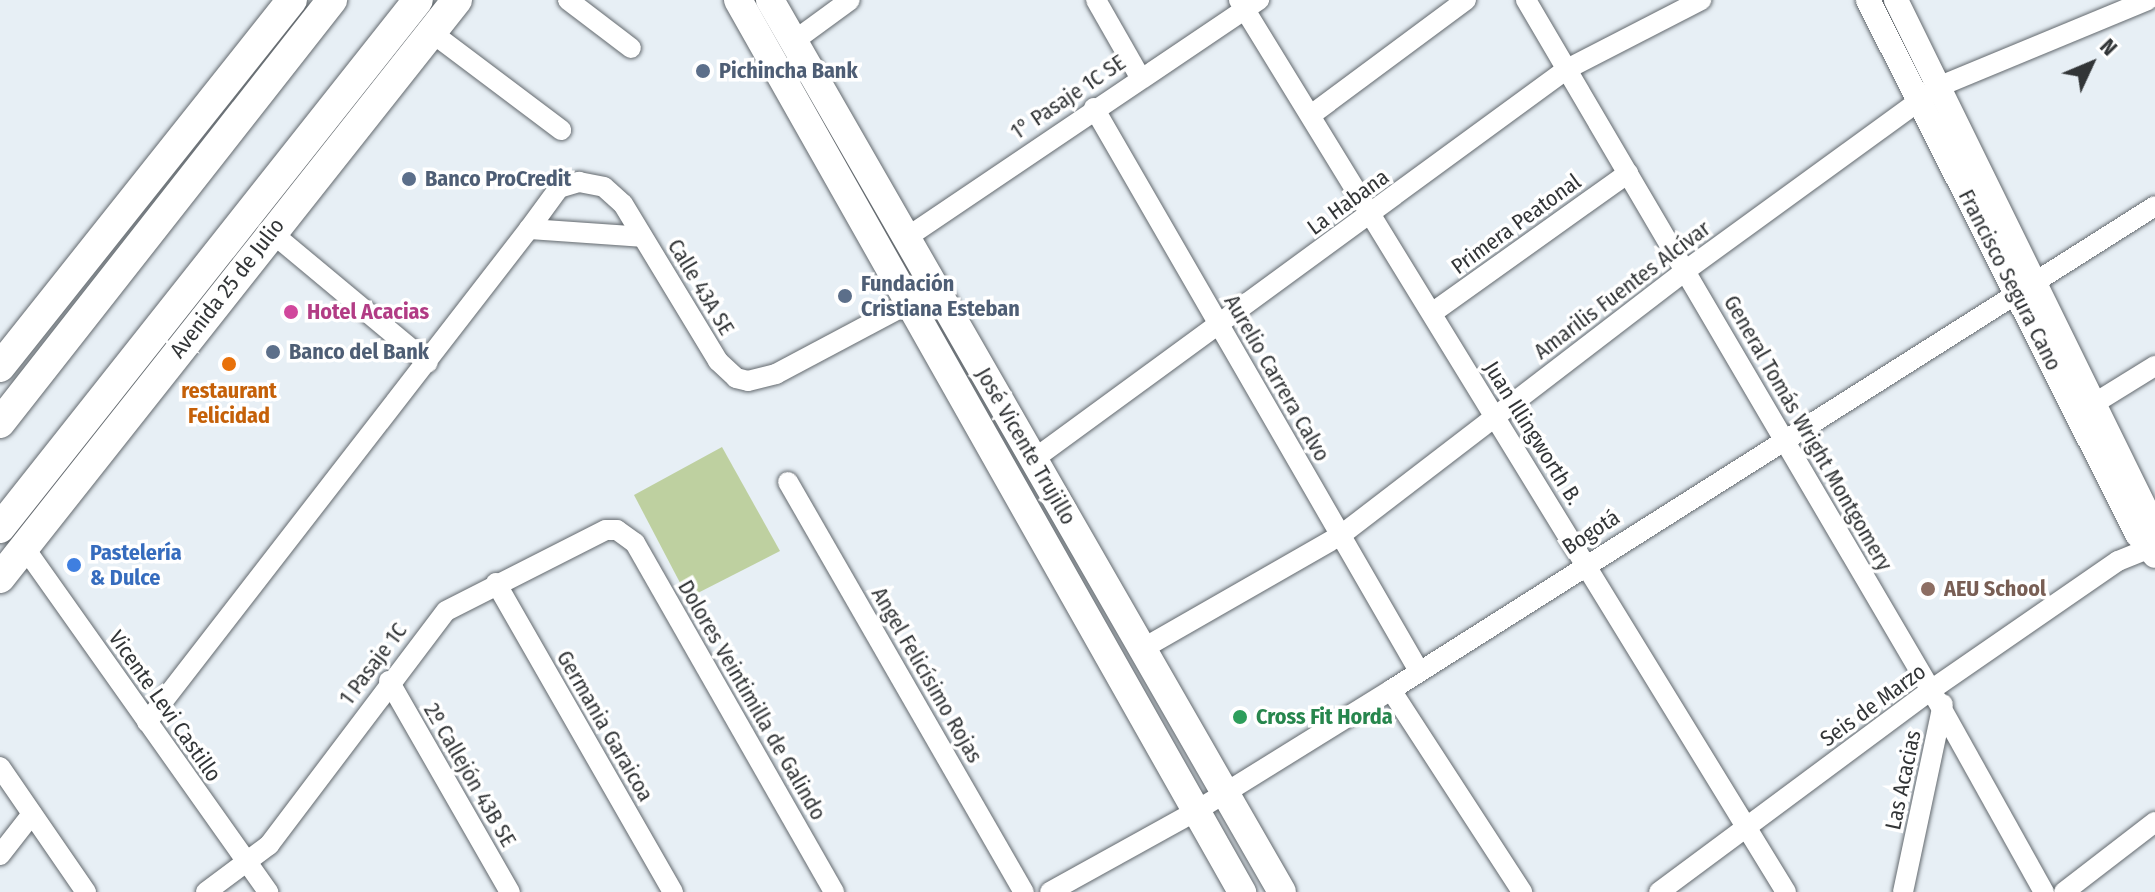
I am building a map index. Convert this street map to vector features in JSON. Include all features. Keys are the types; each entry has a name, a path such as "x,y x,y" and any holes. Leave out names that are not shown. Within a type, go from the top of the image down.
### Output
{"main road":[{"path":"0,367 292,0"},
{"path":"0,423 332,0"},
{"name":"Avenida 25 de Julio","path":"0,528 418,0"},
{"name":"Avenida 25 de Julio","path":"0,578 457,0"},
{"name":"José Vicente Trujillo","path":"738,0 1242,892"},
{"name":"José Vicente Trujillo","path":"770,0 1282,892"},
{"path":"24,547 85,417"}],"street":[{"path":"568,0 631,48"},
{"path":"794,41 850,0"},
{"path":"1096,0 1140,77"},
{"path":"1311,115 1466,0"},
{"name":"General Tomás Wright Montgomery","path":"1526,0 1931,690 2044,892"},
{"name":"La Habana","path":"1034,459 1372,215 1567,69 1701,0"},
{"name":"Francisco Segura Cano","path":"1868,0 1919,103 2025,288 2088,407 2151,537"},
{"name":"Francisco Segura Cano","path":"1896,0 1938,87 2025,288"},
{"path":"2147,0 2155,15"},
{"name":"Amarilis Fuentes Alcívar","path":"1142,649 1341,535 1685,271 1938,87 2147,0"},
{"name":"1° Pasaje 1C SE","path":"906,238 1248,3"},
{"name":"Juan Illingworth B.","path":"1248,3 1311,115 1786,892"},
{"path":"431,32 561,130"},
{"name":"Aurelio Carrera Calvo","path":"1094,108 1419,671"},
{"name":"Primera Peatonal","path":"1432,313 1628,173"},
{"name":"Calle 43A SE","path":"147,722 428,363 559,188 593,183 623,204 718,361 736,378 762,379 910,304"},
{"name":"Bogotá","path":"1050,892 1196,811 1391,690 1783,437 2155,206"},
{"path":"529,229 642,237"},
{"path":"271,232 428,363"},
{"path":"910,304 936,289"},
{"path":"2088,407 2155,366"},
{"name":"Angel Felicísimo Rojas","path":"788,482 1024,892"},
{"name":"1 Pasaje 1C","path":"206,892 248,864 269,845 389,681 446,611 606,530 626,534"},
{"name":"Dolores Veintimilla de Galindo","path":"626,534 834,892"},
{"name":"Seis de Marzo","path":"1659,892 1931,690 2151,537"},
{"name":"Vicente Levi Castillo","path":"24,547 268,892"},
{"name":"Germania Garaicoa","path":"496,583 673,892"},
{"name":"Las Acacias","path":"1903,892 1949,678"},
{"name":"2º Callejón 43B SE","path":"389,681 510,892"},
{"path":"1391,690 1522,892"},
{"path":"0,767 86,892"},
{"path":"0,855 32,814"},
{"path":"2064,892 2155,822"}],"green space":[{"path":"722,447 780,551 688,598 634,495"}],"place":[{"name":"Pichincha Bank","path":"703,71"},
{"name":"Banco ProCredit","path":"409,179"},
{"name":"Fundación Cristiana Esteban","path":"845,296"},
{"name":"Hotel Acacias","path":"291,312"},
{"name":"Banco del Bank","path":"273,352"},
{"name":"restaurant Felicidad","path":"229,364"},
{"name":"Pastelería & Dulce","path":"74,565"},
{"name":"AEU School","path":"1928,589"},
{"name":"Cross Fit Horda","path":"1240,717"}]}
